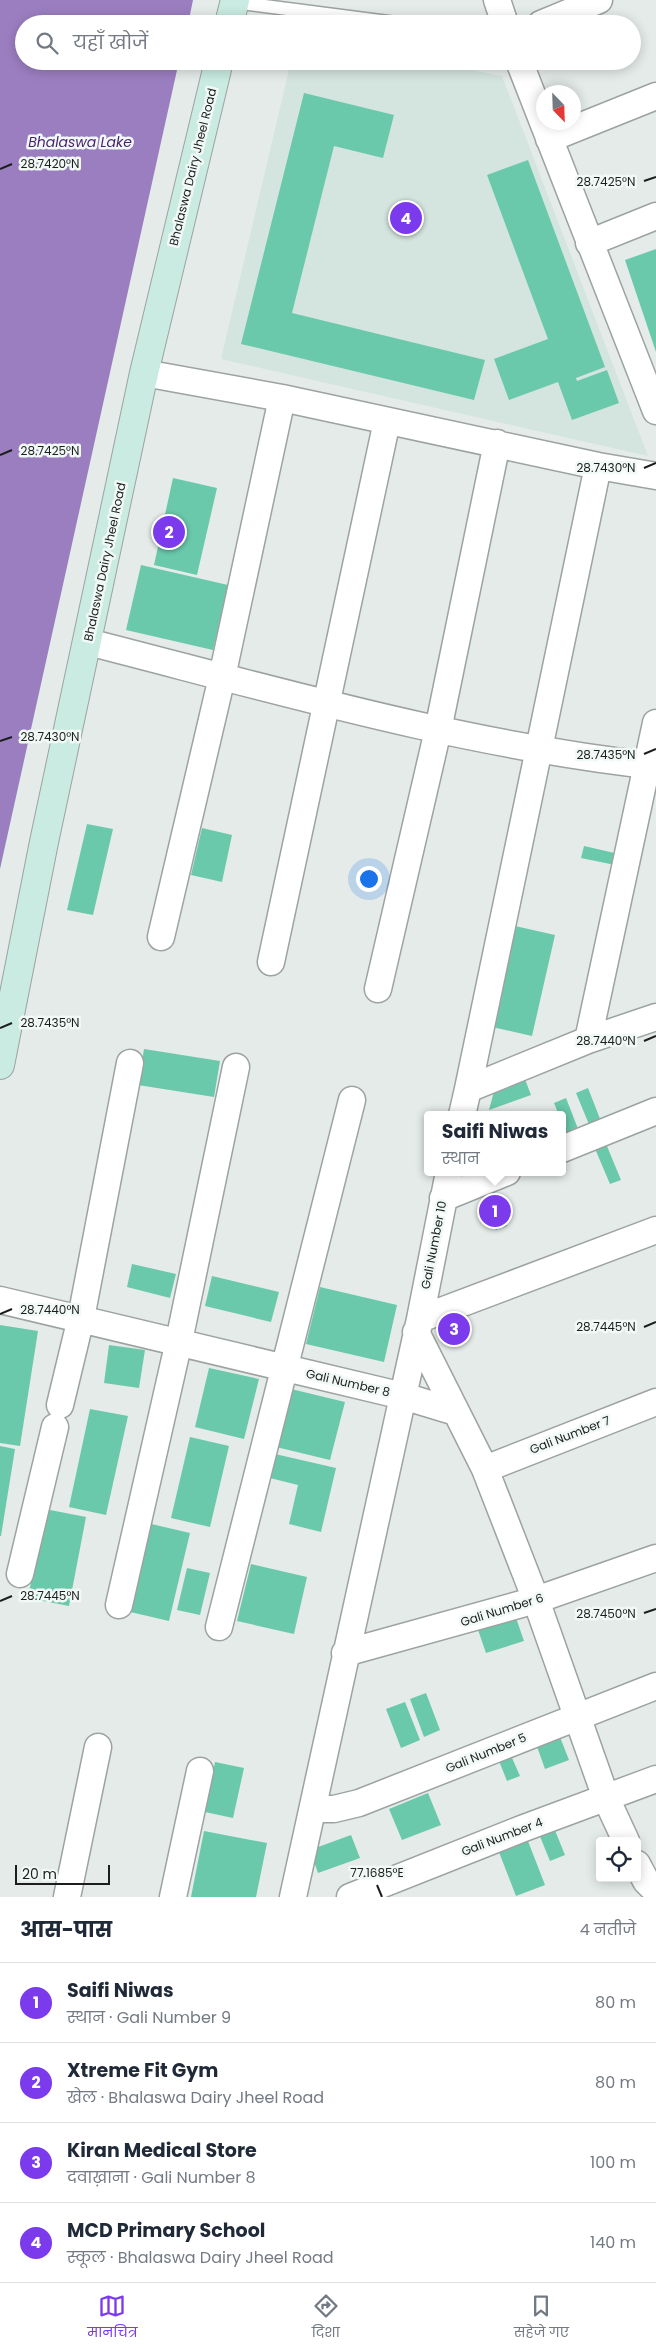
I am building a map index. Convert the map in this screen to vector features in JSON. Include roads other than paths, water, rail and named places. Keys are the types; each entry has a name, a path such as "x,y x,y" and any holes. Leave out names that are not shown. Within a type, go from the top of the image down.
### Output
{"street":[{"path":"497,0 502,15"},
{"path":"563,15 599,0"},
{"name":"Bhalaswa Dairy Jheel Road","path":"0,1065 44,842 144,374 217,70"},
{"path":"522,70 656,411"},
{"path":"549,140 656,96"},
{"path":"589,243 656,216"},
{"path":"144,374 282,398 598,466 656,476"},
{"path":"161,937 222,676 282,398"},
{"path":"271,962 387,421"},
{"path":"378,989 438,730 497,443"},
{"path":"463,1111 598,466"},
{"path":"88,642 222,676 325,705 438,730 538,749 651,766"},
{"path":"588,1040 651,766 656,723"},
{"path":"468,1089 588,1040 656,1017"},
{"path":"20,1574 81,1318 130,1063"},
{"path":"119,1605 179,1341 236,1067"},
{"path":"219,1627 352,1100"},
{"path":"566,1147 656,1111"},
{"name":"Gali Number 10","path":"418,1326 448,1176"},
{"path":"443,1198 497,1176"},
{"path":"624,1837 606,1798 536,1600 485,1469 456,1412 418,1326 656,1230"},
{"name":"Gali Number 8","path":"0,1300 179,1341 402,1396 418,1326"},
{"path":"294,1897 345,1653 402,1396 456,1412"},
{"name":"Gali Number 7","path":"485,1469 656,1402"},
{"name":"Gali Number 6","path":"345,1653 536,1600 656,1558"},
{"name":"Gali Number 5","path":"313,1809 334,1809 359,1803 656,1686"},
{"path":"67,1897 98,1747"},
{"path":"173,1897 200,1771"},
{"name":"Gali Number 4","path":"350,1897 656,1779"},
{"path":"641,1872 646,1882 656,1891"}],"lane":[{"path":"233,9 303,15"}],"water":[{"name":"Bhalaswa Lake","path":"0,0 193,0 190,15 15,15 15,70 177,70 0,869"}],"place":[{"name":"MCD Primary School","path":"406,218"},
{"name":"Xtreme Fit Gym","path":"169,532"},
{"name":"Saifi Niwas","path":"495,1211"},
{"name":"Kiran Medical Store","path":"454,1329"}]}
